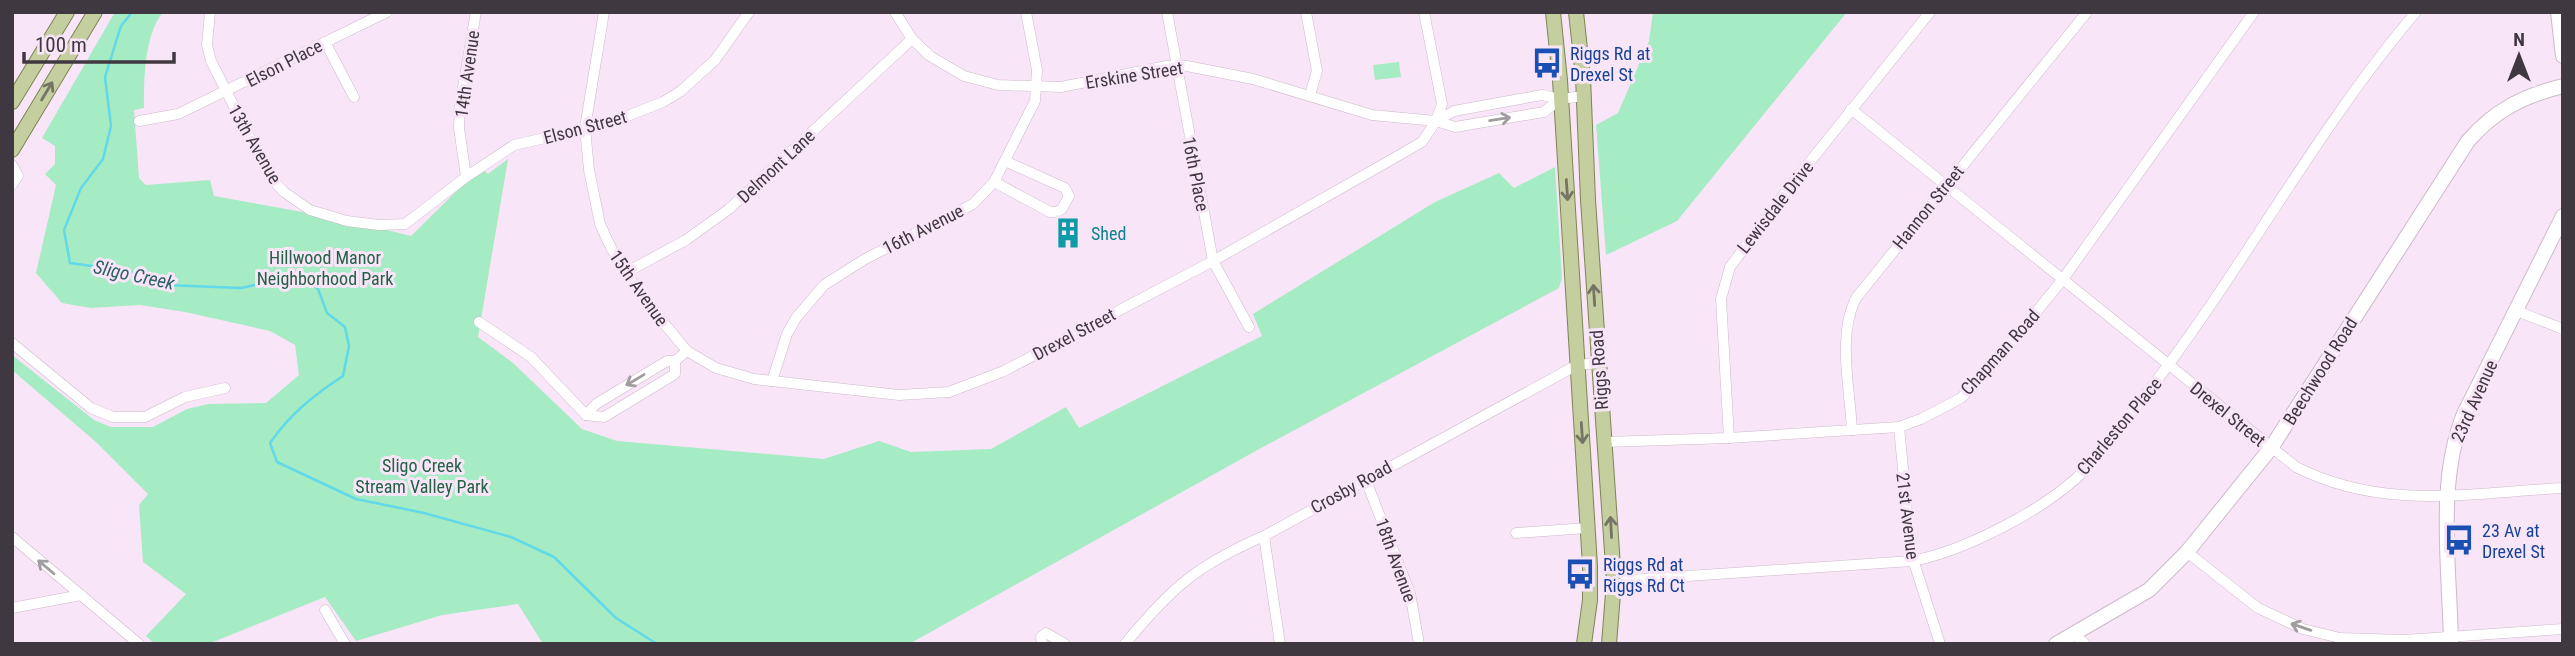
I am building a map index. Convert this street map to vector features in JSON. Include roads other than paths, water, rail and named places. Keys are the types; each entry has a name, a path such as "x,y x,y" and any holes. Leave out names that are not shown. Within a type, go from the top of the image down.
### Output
{"main road":[{"path":"12,103 67,12"},
{"path":"12,150 94,12"},
{"name":"Riggs Road","path":"1553,12 1587,528 1590,600 1584,644"},
{"name":"Riggs Road","path":"1576,12 1584,96 1614,581 1609,644"}],"street":[{"name":"13th Avenue","path":"210,12 207,45 226,93 269,176 296,202 310,210 379,226 405,224"},
{"name":"Elson Place","path":"139,121 178,114 226,93 387,12"},
{"name":"14th Avenue","path":"466,177 459,128 460,105 476,12"},
{"name":"15th Avenue","path":"604,12 585,128 596,209 611,248 625,273 687,351"},
{"name":"Elson Street","path":"405,224 466,177 514,145 628,117 681,91 715,60 749,12"},
{"name":"Erskine Street","path":"895,12 912,39 930,56 964,76 998,85 1061,87 1176,65 1229,73 1372,115 1436,121"},
{"name":"16th Avenue","path":"772,381 787,334 824,285 864,259 964,209 994,182 1007,162 1035,101 1037,87 1026,12"},
{"name":"16th Place","path":"1167,12 1213,261 1249,327"},
{"path":"1306,12 1317,71 1310,95"},
{"path":"1424,12 1442,104 1436,121 1455,127 1544,112 1560,99 1584,96"},
{"name":"Lewisdale Drive","path":"1729,438 1721,299 1726,275 1738,254 1930,12"},
{"name":"Hannon Street","path":"1852,430 1847,332 1849,313 1862,289 2087,12"},
{"name":"Chapman Road","path":"1604,442 1729,438 1899,427 1942,409 1974,386 2063,279 2254,12"},
{"name":"Charleston Place","path":"1614,581 1912,561 1934,556 1973,540 2056,495 2098,456 2168,366 2363,78 2416,12"},
{"path":"2558,15 2563,55"},
{"name":"Delmont Lane","path":"625,273 686,240 729,209 912,39"},
{"path":"325,42 354,97"},
{"name":"Beechwood Road","path":"2056,644 2080,639 2149,590 2187,552 2271,448 2468,141 2488,119 2512,103 2563,86"},
{"name":"Drexel Street","path":"687,351 726,372 772,381 913,396 949,392 1004,371 1213,261 1422,142 1436,121 1454,111 1542,95 1560,99"},
{"name":"Drexel Street","path":"1851,109 2168,366 2271,448 2308,473 2349,488 2398,497 2563,488"},
{"path":"994,182 1050,212 1057,212 1067,202 1069,196 1065,188 1007,162"},
{"path":"12,164 18,176 12,185"},
{"name":"23rd Avenue","path":"2451,640 2448,495 2450,463 2458,430 2563,216"},
{"path":"2517,311 2563,329"},
{"path":"479,322 531,357 586,415 604,417 675,374 676,361"},
{"path":"12,343 91,408 113,417 145,417 185,397 225,388"},
{"path":"586,415 596,404 667,361 676,361 687,351"},
{"name":"Crosby Road","path":"1125,644 1163,599 1188,576 1218,556 1264,536 1365,478 1577,365 1599,363"},
{"name":"21st Avenue","path":"1899,427 1912,561 1940,644"},
{"name":"18th Avenue","path":"1365,478 1410,593 1419,644"},
{"path":"1516,533 1587,528"},
{"path":"1264,536 1280,644"},
{"path":"12,537 139,644"},
{"path":"2187,552 2258,607 2303,629 2361,641 2451,640 2563,629"},
{"path":"12,608 81,595"},
{"path":"325,610 345,644"},
{"path":"1042,644 1041,637 1046,633 1065,644"}],"waterway":[{"name":"Sligo Creek","path":"132,12 121,26 105,77 111,126 103,159 81,188 64,230 70,263 128,271 166,285 241,288 300,275 318,289 327,313 345,327 349,346 343,376 303,406 270,443 277,462 356,499 424,513 511,537 554,557 616,618 657,644"}],"place":[{"name":"Riggs Rd at Drexel St","path":"1547,63"},
{"name":"Shed","path":"1068,233"},
{"name":"23 Av at Drexel St","path":"2459,540"},
{"name":"Riggs Rd at Riggs Rd Ct","path":"1580,574"}],"park label":[{"name":"Hillwood Manor Neighborhood Park","path":"325,267"},
{"name":"Sligo Creek Stream Valley Park","path":"422,475"}]}
